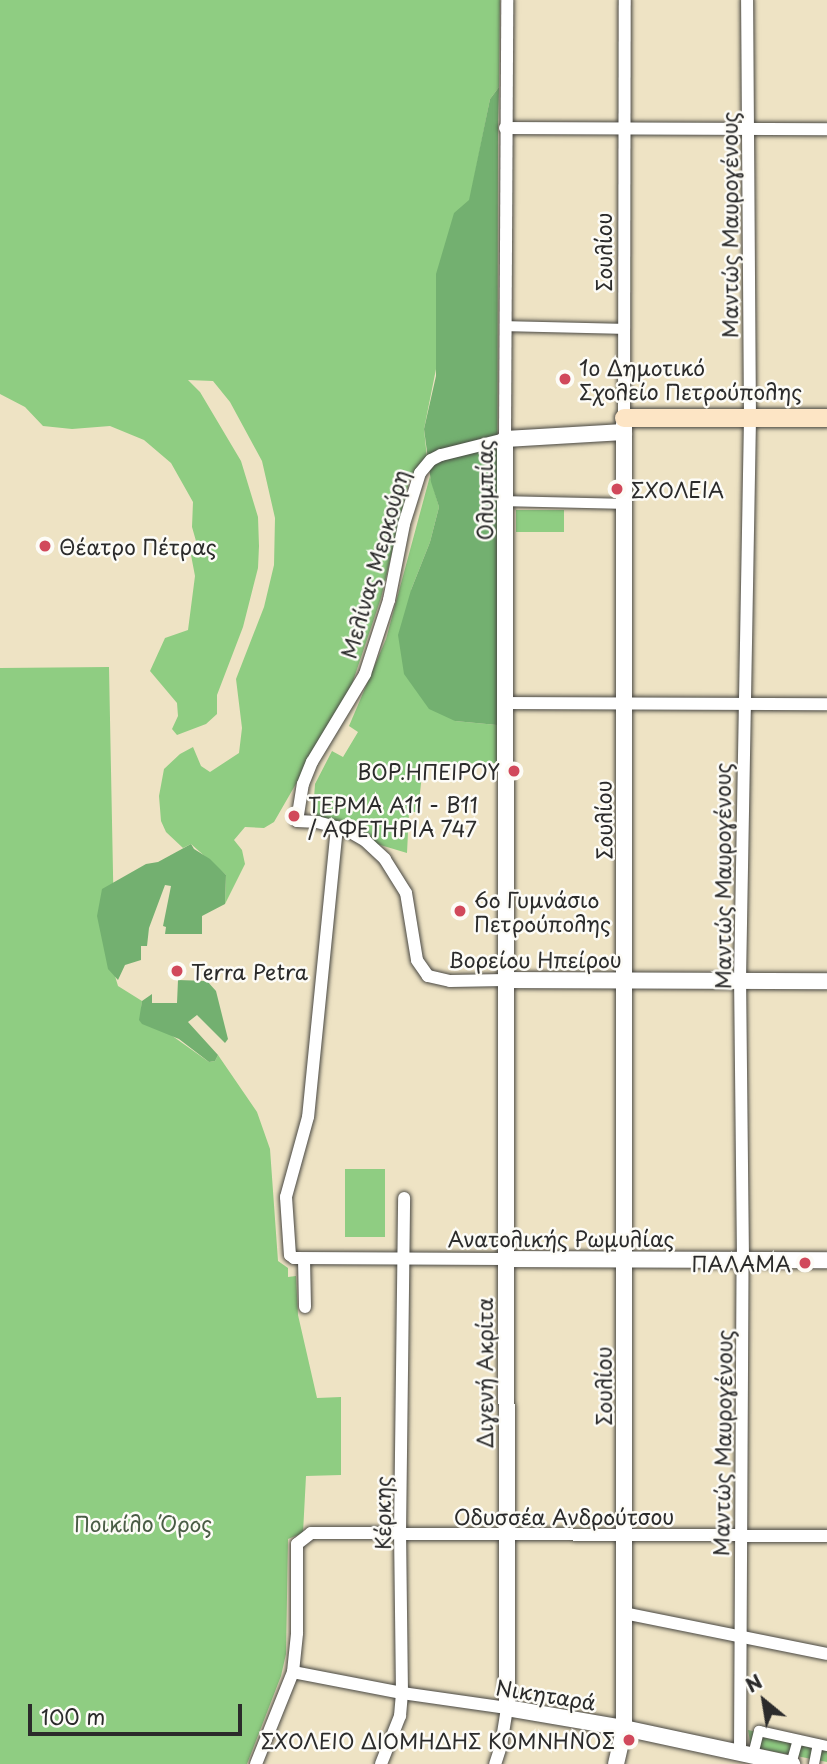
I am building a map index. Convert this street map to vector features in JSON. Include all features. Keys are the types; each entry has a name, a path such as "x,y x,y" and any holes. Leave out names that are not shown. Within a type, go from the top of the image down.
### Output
{"main road":[{"path":"624,425 750,418 827,418"}],"street":[{"name":"Ολυμπίας","path":"505,980 507,0"},
{"name":"Σουλίου","path":"616,1764 624,1728 625,1535 622,703 625,504 625,0"},
{"name":"Μαντώς Μαυρογένους","path":"746,1754 742,1726 739,1636 743,1260 740,981 750,418 747,0"},
{"path":"505,128 827,129"},
{"path":"505,326 624,329"},
{"name":"Μελίνας Μερκούρη","path":"297,821 303,784 312,762 365,674 389,600 404,524 420,473 441,455 505,439 624,425"},
{"path":"504,501 625,504"},
{"path":"505,703 827,704"},
{"name":"Βορείου Ηπείρου","path":"297,821 337,827 368,842 396,873 409,904 417,960 422,971 432,978 450,981 827,981"},
{"path":"305,1307 299,1259 289,1252 286,1197 307,1117 337,827"},
{"name":"Διγενή Ακρίτα","path":"495,1764 507,1708 505,980"},
{"name":"Κέρκης","path":"381,1764 400,1716 402,1693 400,1535 404,1198"},
{"name":"Ανατολικής Ρωμυλίας","path":"299,1259 827,1260"},
{"name":"Οδυσσέα Ανδρούτσου","path":"293,1672 297,1633 297,1544 311,1533 827,1536"},
{"path":"624,1613 827,1654"},
{"path":"256,1764 293,1672"},
{"name":"Νικηταρά","path":"293,1672 402,1693 624,1728 791,1764"},
{"path":"746,1754 760,1731 823,1745 814,1764"},
{"path":"791,1764 797,1740"}],"green space":[{"path":"0,0 500,0 499,87 490,99 424,429 427,458 410,478 381,598 350,690 274,822 264,828 245,827 234,840 242,850 245,864 225,904 226,875 191,844 183,848 166,832 161,821 159,796 164,769 180,754 193,747 201,766 210,772 239,753 242,728 236,679 264,607 274,565 275,518 262,461 230,402 213,381 188,380 200,392 241,461 258,517 259,546 258,568 243,627 217,695 217,714 206,724 177,735 172,729 178,716 177,703 150,671 165,638 188,630 195,576 191,555 196,541 192,527 193,502 171,463 144,440 110,426 72,429 43,426 25,407 0,394"},
{"path":"499,87 497,725 455,721 429,709 404,674 398,635 411,590 430,542 439,507 431,482 424,429 436,376 436,274 454,213 469,200 490,99"},
{"path":"430,476 439,507 430,542 411,590 455,721 497,725 498,763 423,764 418,812 409,812 407,853 377,844 317,817 314,798 315,784 332,751 343,757 358,732 349,726 386,639"},
{"path":"516,510 564,510 564,532 516,532"},
{"name":"Ποικίλο Όρος","path":"109,667 115,976 118,986 142,1001 141,1009 209,1062 215,1061 218,1055 257,1112 270,1149 278,1261 288,1268 288,1277 296,1276 298,1315 317,1398 341,1397 341,1475 306,1476 303,1533 288,1539 286,1654 281,1676 247,1764 0,1764 0,668"},
{"path":"191,844 226,875 225,904 202,916 202,934 165,934 166,927 163,926 171,886 165,885 149,928 147,946 141,946 141,960 125,965 118,980 108,969 97,916 102,889 146,864 158,862"},
{"path":"178,980 207,981 216,991 228,1039 225,1043 197,1015 188,1022 218,1055 215,1061 209,1062 179,1039 142,1024 139,1020 142,1001 152,994 152,1003 177,1003"},
{"path":"345,1169 385,1169 385,1237 345,1237"},
{"path":"748,1730 757,1732 757,1736 827,1750 827,1762 751,1747"}],"place":[{"name":"1ο Δημοτικό Σχολείο Πετρούπολης","path":"565,379"},
{"name":"ΣΧΟΛΕΙΑ","path":"617,489"},
{"name":"Θέατρο Πέτρας","path":"45,546"},
{"name":"ΒΟΡ.ΗΠΕΙΡΟΥ","path":"514,771"},
{"name":"ΤΕΡΜΑ Α11 - Β11 / ΑΦΕΤΗΡΙΑ 747","path":"294,816"},
{"name":"6ο Γυμνάσιο Πετρούπολης","path":"460,911"},
{"name":"Terra Petra","path":"177,971"},
{"name":"ΠΑΛΑΜΑ","path":"805,1263"},
{"name":"ΣΧΟΛΕΙΟ ΔΙΟΜΗΔΗΣ ΚΟΜΝΗΝΟΣ","path":"629,1740"}]}
